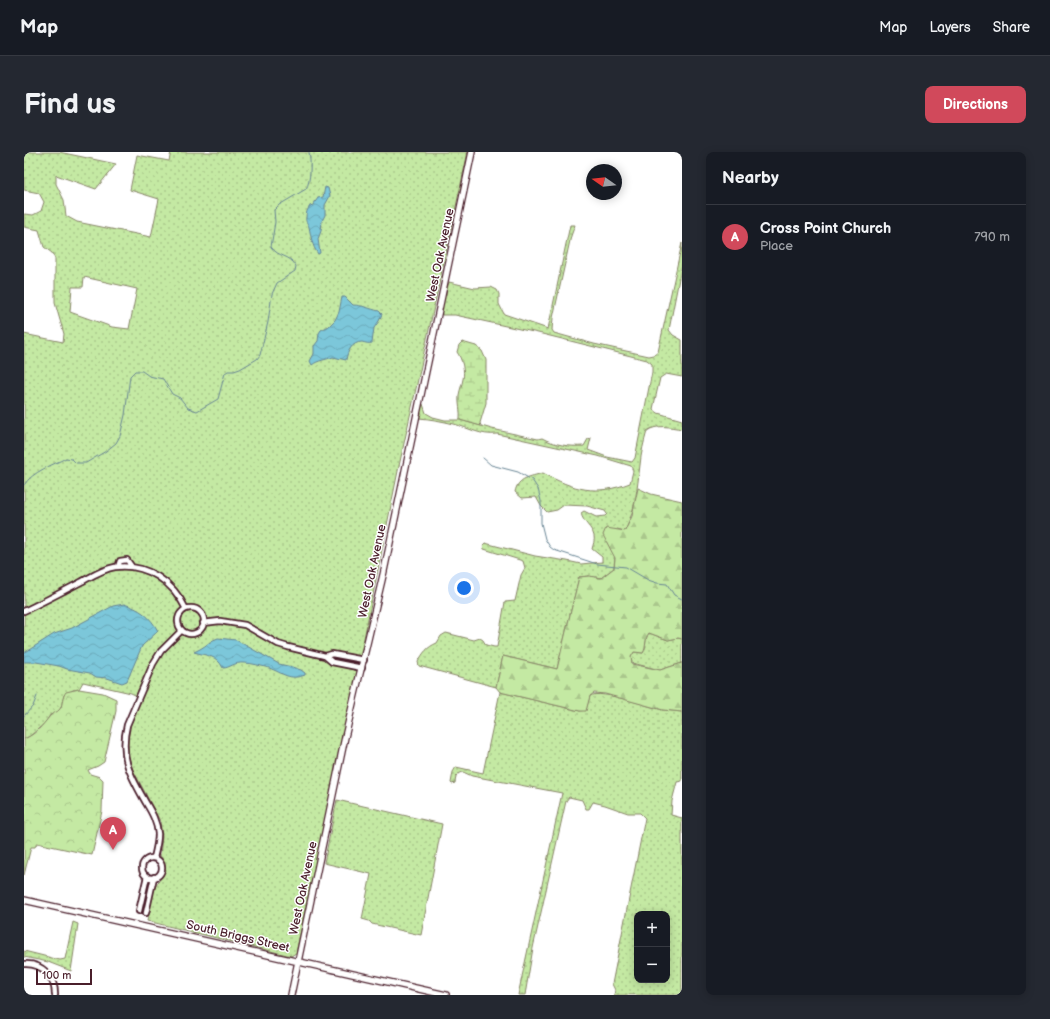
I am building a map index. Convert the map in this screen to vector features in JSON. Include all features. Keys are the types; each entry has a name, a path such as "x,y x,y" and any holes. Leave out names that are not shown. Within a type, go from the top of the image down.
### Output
{"street":[{"name":"West Oak Avenue","path":"291,995 345,737 364,660 472,152"},
{"path":"24,611 101,571 118,567 132,567 156,574 166,581 181,599 186,609"},
{"path":"186,609 195,609 202,614 204,623 200,630 189,634 182,630 178,623 178,619 186,609"},
{"path":"204,623 220,622 245,625 283,646 325,656 332,662 362,668"},
{"path":"154,858 158,834 156,824 153,814 129,771 124,756 124,736 127,725 153,664 161,651 182,630"},
{"path":"325,656 332,654 364,660"},
{"path":"154,858 160,862 162,867 160,873 154,877 147,876 142,869 144,863 148,859 154,858"},
{"path":"139,911 147,876"},
{"path":"146,913 154,877"},
{"name":"South Briggs Street","path":"24,900 446,995"},
{"path":"24,964 35,965 44,969 49,974 53,981 55,995"}],"green space":[{"path":"24,152 59,152 116,164 96,189 56,175 56,184 64,200 66,216 77,222 151,237 159,199 130,190 137,155 169,161 171,152 468,152 399,466 357,673 296,953 291,956 147,921 154,889 163,874 165,866 160,855 162,837 160,821 133,770 128,755 130,725 141,698 131,693 83,682 79,689 73,690 64,695 61,708 58,712 50,715 45,723 30,736 24,739 24,334 63,342 64,334 55,303 55,259 52,253 44,247 39,230 24,227 24,214 33,215 41,211 44,202 39,193 24,190","holes":["84,277 137,289 129,329 112,327 70,312 72,287 83,287"]},
{"path":"570,225 575,225 571,236 553,318 552,330 554,333 594,344 649,356 658,352 682,243 682,263 669,330 673,335 682,340 682,377 666,374 660,378 653,409 658,413 682,420 682,429 655,427 647,431 632,514 625,531 617,529 614,568 601,578 589,576 579,577 557,669 503,656 496,687 419,666 418,662 426,651 437,643 441,636 446,633 474,640 480,638 486,645 497,647 505,602 515,601 521,575 525,568 523,561 484,549 483,545 485,543 535,556 581,564 602,562 602,557 592,549 594,536 581,513 584,511 596,517 605,516 607,514 605,511 587,506 564,505 557,510 547,512 541,506 536,497 522,498 515,492 519,483 525,478 543,473 565,484 575,487 596,490 606,489 630,483 633,471 631,466 598,456 497,434 480,433 450,423 419,418 421,406 423,404 426,413 433,417 445,420 460,420 492,429 538,439 542,438 562,445 584,446 588,439 591,438 588,450 607,457 632,462 635,458 652,372 652,364 647,360 538,333 455,315 442,315 440,311 449,282 475,288 491,287 497,290 499,294 499,304 504,314 548,329"},
{"path":"462,342 476,346 482,351 486,360 486,403 480,423 481,426 460,420 459,395 464,372 462,362 457,352 459,345"},
{"path":"638,488 651,494 682,501 682,639 678,638 668,640 649,633 643,653 634,652 631,657 632,664 660,670 682,663 682,712 663,710 605,694 594,693 590,696 586,711 580,711 500,692 496,687 503,656 557,669 579,577 589,576 601,578 614,568 615,558 603,535 606,528 625,531 632,516"},
{"path":"649,633 668,640 678,638 682,639 682,663 660,670 632,663 631,657 634,652 643,653"},
{"path":"79,689 103,693 116,699 116,711 104,762 88,770 90,774 100,777 103,780 102,811 92,855 37,843 35,847 31,847 24,875 24,739 35,732 51,715 60,709 66,692"},
{"path":"500,692 580,711 586,710 590,696 596,694 625,699 663,710 682,712 682,781 677,782 672,801 671,815 682,818 682,995 614,995 615,990 612,984 645,818 640,813 628,813 593,802 589,809 586,809 582,800 569,797 566,801 533,948 525,995 518,995 562,793 472,776 463,772 456,776 455,783 452,784 453,772 456,767 483,773"},
{"path":"337,800 442,824 421,935 372,924 369,921 362,919 371,874 324,863"},
{"path":"73,922 78,924 71,971 48,962 24,957 24,951 60,960 65,959"}],"water":[{"path":"325,187 328,188 330,196 325,205 325,215 318,239 320,253 318,254 313,244 306,221 306,215 310,206 313,205 318,198 323,197"},
{"path":"342,297 345,297 353,305 363,306 379,311 382,314 374,328 372,343 358,342 349,351 346,360 333,357 319,361 312,365 310,361 314,354 314,346 318,341 319,333 335,320 339,312"},
{"path":"124,604 135,608 148,617 158,631 142,646 127,681 122,683 107,678 96,677 90,673 59,666 36,662 24,662 24,653 54,634 72,628 113,606"},
{"path":"218,638 236,640 279,664 301,670 305,673 305,675 290,677 269,668 247,663 237,663 223,668 215,658 194,652"}],"waterway":[{"path":"24,485 38,472 66,458 72,459 76,463 86,463 116,443 120,436 125,415 130,376 135,371 142,371 149,376 163,379 172,394 180,398 188,408 197,411 218,399 225,373 240,369 257,359 260,355 268,322 272,294 277,283 295,271 296,266 293,262 277,253 271,247 275,222 274,210 279,205 306,189 310,171 309,152"},
{"path":"483,458 491,465 518,472 532,480 538,489 541,501 541,523 545,539 554,550 597,564 626,567 648,580 667,584 674,595 682,599"},
{"path":"24,716 33,706 37,696"}],"place":[{"name":"Cross Point Church","path":"113,850"}]}
